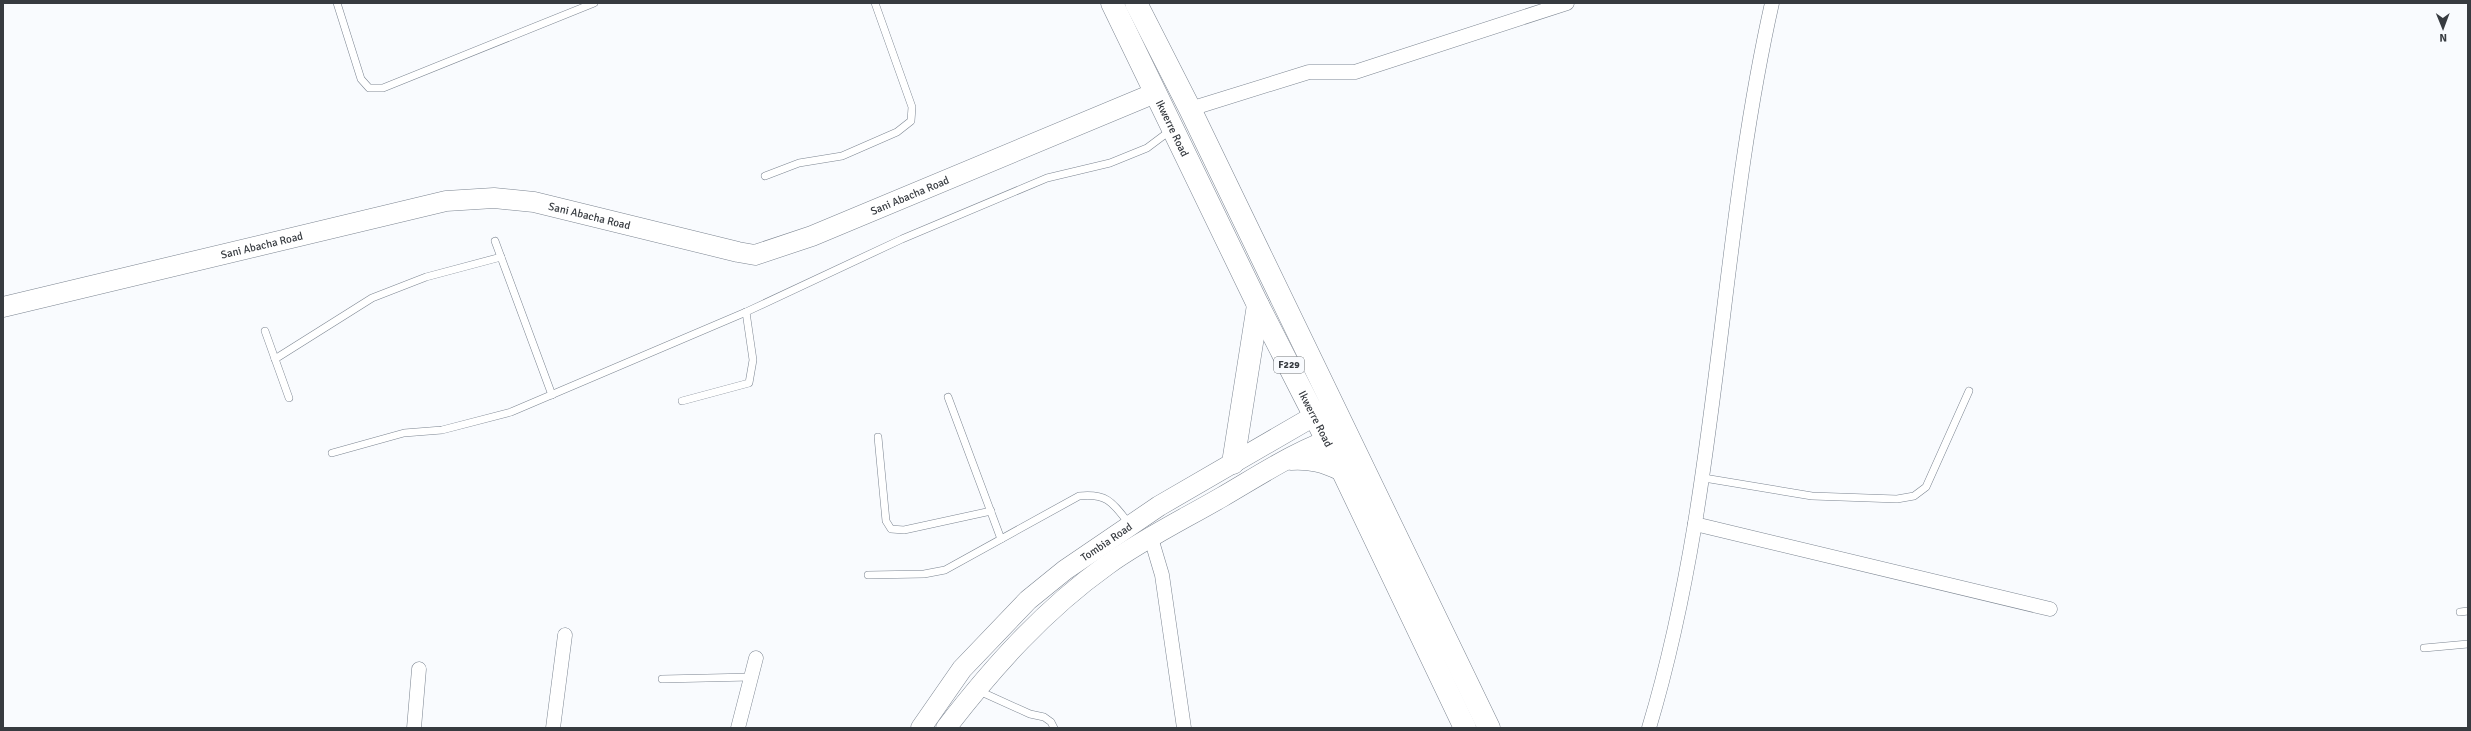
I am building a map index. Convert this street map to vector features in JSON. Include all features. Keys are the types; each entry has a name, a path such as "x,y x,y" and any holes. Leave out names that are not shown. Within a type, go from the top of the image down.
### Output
{"main road":[{"name":"Ikwerre Road","path":"1112,3 1258,305 1314,415 1337,437 1489,728"},
{"name":"Ikwerre Road","path":"1136,3 1190,108 1334,405 1342,470 1465,728"},
{"path":"1233,463 1258,305"},
{"path":"1291,459 1309,458 1325,461 1342,470"}],"street":[{"path":"1649,728 1684,591 1704,478 1742,165 1759,60 1772,3"},
{"path":"1190,108 1309,72 1355,72 1561,4"},
{"name":"Sani Abacha Road","path":"3,307 446,201 494,198 534,202 755,255 812,236 1155,92"},
{"name":"Tombia Road","path":"921,728 962,669 1028,600 1066,570 1130,525 1314,415 1334,405"},
{"name":"Tombia Road","path":"946,728 975,689 1032,628 1071,592 1108,564 1291,459 1337,437"},
{"path":"1695,524 2050,609"},
{"path":"1151,538 1165,590 1184,728"},
{"path":"553,728 566,635"},
{"path":"738,728 756,658"},
{"path":"414,728 419,669"}],"lane":[{"path":"337,3 361,79 369,88 383,88 594,3"},
{"path":"765,176 799,163 842,156 897,132 911,121 912,107 875,3"},
{"path":"332,453 404,432 442,430 511,412 746,312 902,239 1047,178 1110,163 1147,148 1173,129"},
{"path":"495,241 552,395"},
{"path":"275,359 372,298 426,277 501,257"},
{"path":"682,401 749,383 753,360 746,312"},
{"path":"265,331 288,398"},
{"path":"1704,478 1812,496 1897,499 1914,496 1926,487 1969,391"},
{"path":"948,397 1001,539"},
{"path":"878,437 886,521 891,529 904,530 991,511"},
{"path":"868,575 936,572 1001,539 1079,496 1096,495 1112,502 1130,525"},
{"path":"2460,612 2468,611"},
{"path":"2424,648 2468,644"},
{"path":"662,679 751,677"},
{"path":"975,689 1030,714 1044,717 1051,722 1054,728"}]}
